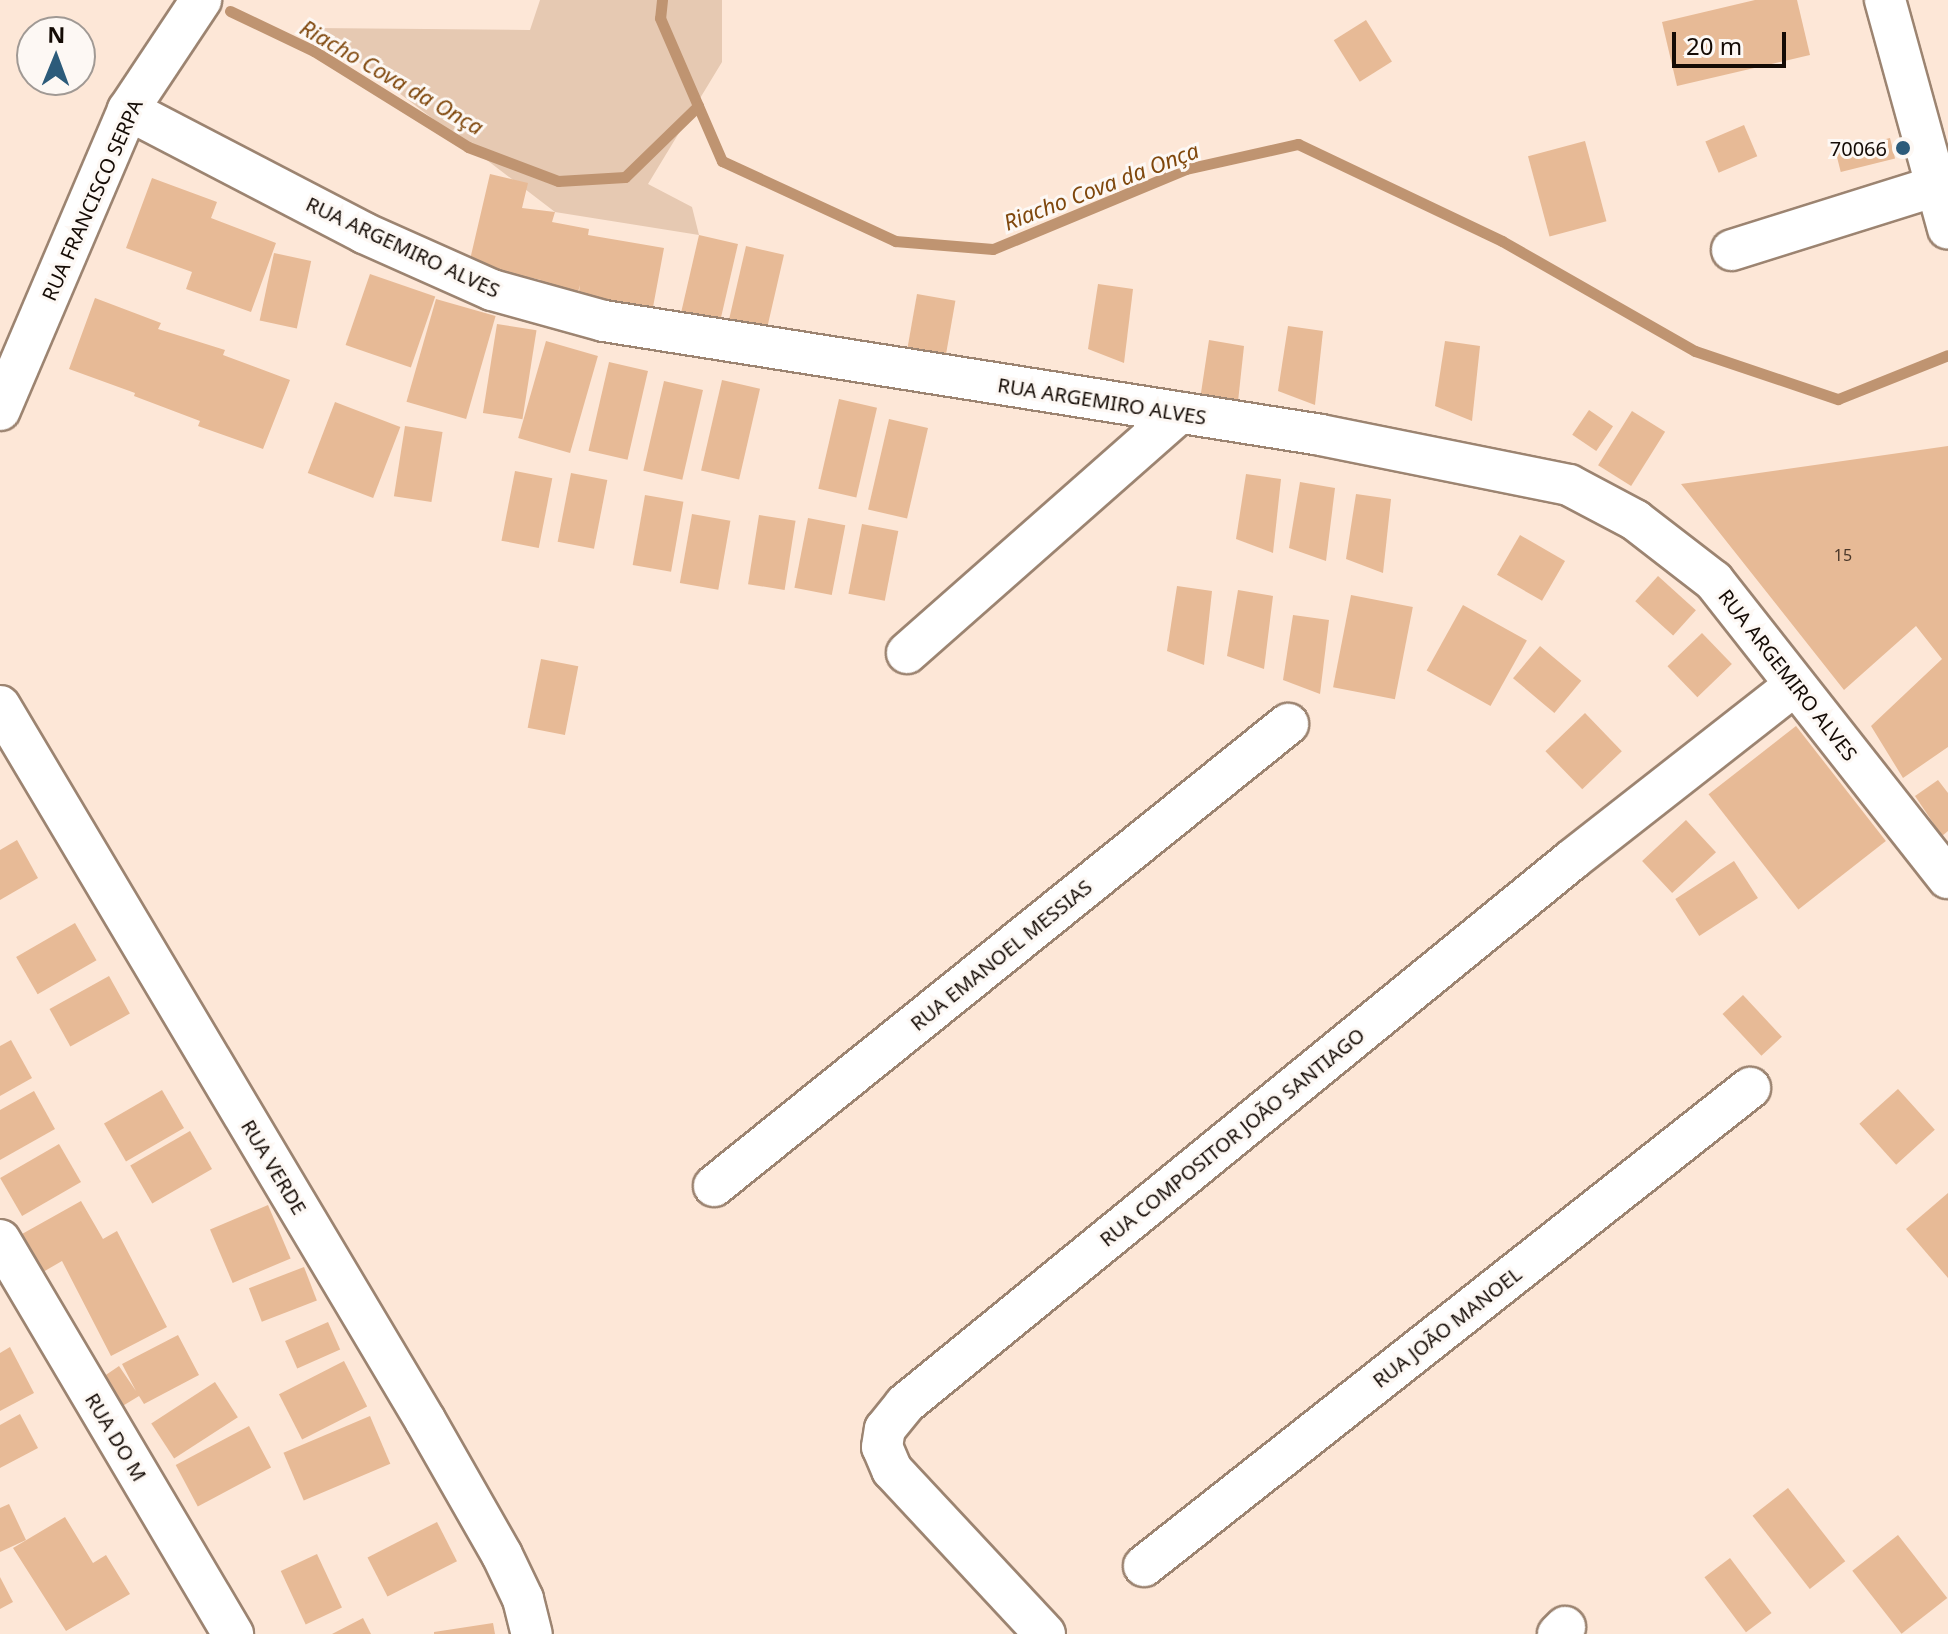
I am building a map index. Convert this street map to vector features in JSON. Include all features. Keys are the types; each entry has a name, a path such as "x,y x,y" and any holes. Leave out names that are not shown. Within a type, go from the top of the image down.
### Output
{"street":[{"name":"RUA FRANCISCO SERPA","path":"0,410 128,110 201,0"},
{"path":"1885,0 1948,228"},
{"name":"RUA ARGEMIRO ALVES","path":"128,110 364,233 492,290 604,321 1321,435 1569,485 1635,520 1714,581 1948,878"},
{"path":"1732,250 1936,186"},
{"path":"907,653 1179,413"},
{"name":"RUA COMPOSITOR JOÃO SANTIAGO","path":"1045,1634 892,1470 882,1447 885,1429 895,1416 905,1404 1573,859 1795,685"},
{"name":"RUA VERDE","path":"0,706 502,1555 523,1599 532,1634"},
{"name":"RUA EMANOEL MESSIAS","path":"714,1186 1288,724"},
{"name":"RUA JOÃO MANOEL","path":"1144,1566 1750,1088"},
{"name":"RUA DO M","path":"0,1240 233,1634"}],"shaded area":[{"path":"540,0 722,0 722,62 648,184 692,207 699,235 555,212 314,28 530,30"}],"building":[{"path":"1755,0 1797,0 1810,55 1677,86 1662,22"},
{"path":"1366,20 1392,62 1360,82 1334,40"},
{"path":"1744,125 1757,156 1719,173 1705,141"},
{"path":"1890,138 1895,158 1841,172 1836,152"},
{"path":"1585,141 1606,221 1549,236 1528,156"},
{"path":"490,174 528,183 522,208 555,212 552,222 589,229 588,235 664,248 651,318 577,304 580,285 576,299 539,292 541,280 469,264"},
{"path":"152,178 217,202 211,218 276,243 251,312 186,289 192,272 126,248"},
{"path":"699,235 738,244 718,333 679,324"},
{"path":"746,246 784,255 764,341 726,333"},
{"path":"274,253 311,261 297,328 260,320"},
{"path":"370,274 435,296 411,367 346,345"},
{"path":"1098,284 1133,289 1124,363 1088,349"},
{"path":"917,294 955,301 943,370 905,363"},
{"path":"95,298 161,323 158,329 225,350 223,355 290,380 263,449 198,426 200,421 69,369"},
{"path":"436,299 496,316 466,419 407,402"},
{"path":"497,324 537,330 522,419 483,413"},
{"path":"1288,326 1323,331 1315,405 1278,391"},
{"path":"1209,340 1244,346 1236,420 1199,406"},
{"path":"546,341 598,356 570,453 518,438"},
{"path":"1445,341 1480,346 1472,421 1435,406"},
{"path":"609,362 648,371 628,460 589,451"},
{"path":"722,380 760,389 739,479 701,471"},
{"path":"664,381 703,390 682,480 643,471"},
{"path":"839,399 877,408 856,497 818,489"},
{"path":"335,402 400,427 373,498 308,473"},
{"path":"1589,410 1613,426 1596,451 1572,435"},
{"path":"1632,411 1665,432 1631,486 1598,465"},
{"path":"889,419 928,428 907,519 868,510"},
{"path":"405,426 443,432 431,502 394,496"},
{"path":"1948,446 1948,747 1903,778 1871,726 1942,659 1916,626 1844,690 1681,484"},
{"path":"515,471 552,478 539,548 501,541"},
{"path":"571,473 607,480 594,549 558,542"},
{"path":"1246,474 1281,479 1273,553 1236,539"},
{"path":"1300,482 1335,488 1326,561 1289,548"},
{"path":"1356,494 1391,499 1383,573 1346,559"},
{"path":"645,495 683,502 671,572 633,565"},
{"path":"692,514 730,521 718,590 680,583"},
{"path":"759,515 796,521 785,590 748,584"},
{"path":"808,518 845,525 832,595 794,588"},
{"path":"862,524 898,531 885,601 848,594"},
{"path":"1520,535 1565,561 1542,601 1497,575"},
{"path":"1658,576 1696,610 1673,635 1635,601"},
{"path":"1177,586 1212,591 1204,665 1167,651"},
{"path":"1238,590 1273,596 1264,669 1227,656"},
{"path":"1351,595 1413,607 1395,699 1333,687"},
{"path":"1463,605 1527,640 1490,706 1427,671"},
{"path":"1293,615 1329,620 1320,694 1283,680"},
{"path":"1702,633 1732,664 1697,697 1667,666"},
{"path":"1540,646 1581,681 1554,713 1513,678"},
{"path":"541,659 578,666 565,735 528,728"},
{"path":"1585,713 1622,751 1582,789 1545,751"},
{"path":"1796,726 1886,841 1798,909 1709,794"},
{"path":"1938,780 1948,793 1948,831 1942,836 1915,796"},
{"path":"1686,820 1716,852 1672,893 1642,861"},
{"path":"17,840 38,878 0,900 0,850"},
{"path":"1734,861 1758,898 1699,936 1675,899"},
{"path":"75,923 96,960 38,994 16,957"},
{"path":"109,976 130,1014 70,1047 50,1009"},
{"path":"1743,995 1782,1037 1761,1056 1723,1014"},
{"path":"11,1040 32,1078 0,1096 0,1046"},
{"path":"1898,1089 1935,1130 1896,1165 1859,1124"},
{"path":"162,1090 184,1128 126,1162 104,1124"},
{"path":"34,1091 55,1129 0,1160 0,1110"},
{"path":"190,1131 212,1169 152,1204 130,1166"},
{"path":"59,1144 81,1182 22,1216 0,1178"},
{"path":"1948,1193 1948,1278 1906,1229"},
{"path":"81,1201 103,1239 117,1231 167,1327 111,1356 62,1261 43,1272 22,1234"},
{"path":"268,1205 291,1258 233,1283 210,1230"},
{"path":"304,1267 317,1301 262,1322 249,1288"},
{"path":"328,1322 340,1349 297,1369 285,1341"},
{"path":"178,1335 199,1375 144,1404 139,1396 116,1410 97,1381 119,1366 136,1391 122,1364"},
{"path":"10,1347 34,1393 0,1411 0,1353"},
{"path":"344,1361 367,1406 302,1440 279,1394"},
{"path":"215,1382 238,1417 174,1459 151,1423"},
{"path":"20,1414 38,1448 0,1468 0,1425"},
{"path":"370,1416 390,1464 304,1501 283,1453"},
{"path":"249,1426 271,1467 198,1506 176,1465"},
{"path":"1788,1488 1845,1561 1810,1589 1753,1516"},
{"path":"9,1504 26,1540 0,1552 0,1508"},
{"path":"65,1517 93,1563 106,1555 130,1594 66,1631 13,1548"},
{"path":"437,1522 457,1561 387,1597 368,1557"},
{"path":"1898,1535 1947,1598 1902,1634 1852,1571"},
{"path":"317,1554 342,1607 306,1624 281,1571"},
{"path":"1730,1558 1772,1613 1746,1632 1704,1577"},
{"path":"0,1577 13,1602 0,1609"},
{"path":"363,1618 371,1634 332,1634"},
{"path":"493,1623 495,1634 434,1634 434,1632"}],"waterway":[{"name":"Riacho Cova da Onça","path":"662,0 660,18 722,161 895,241 993,249 1186,169 1298,144 1502,241 1695,351 1838,399 1948,355"},
{"name":"Riacho Cova da Onça","path":"230,11 314,51 468,147 558,181 625,177 698,106"}],"place":[{"name":"70066","path":"1903,148"}]}
